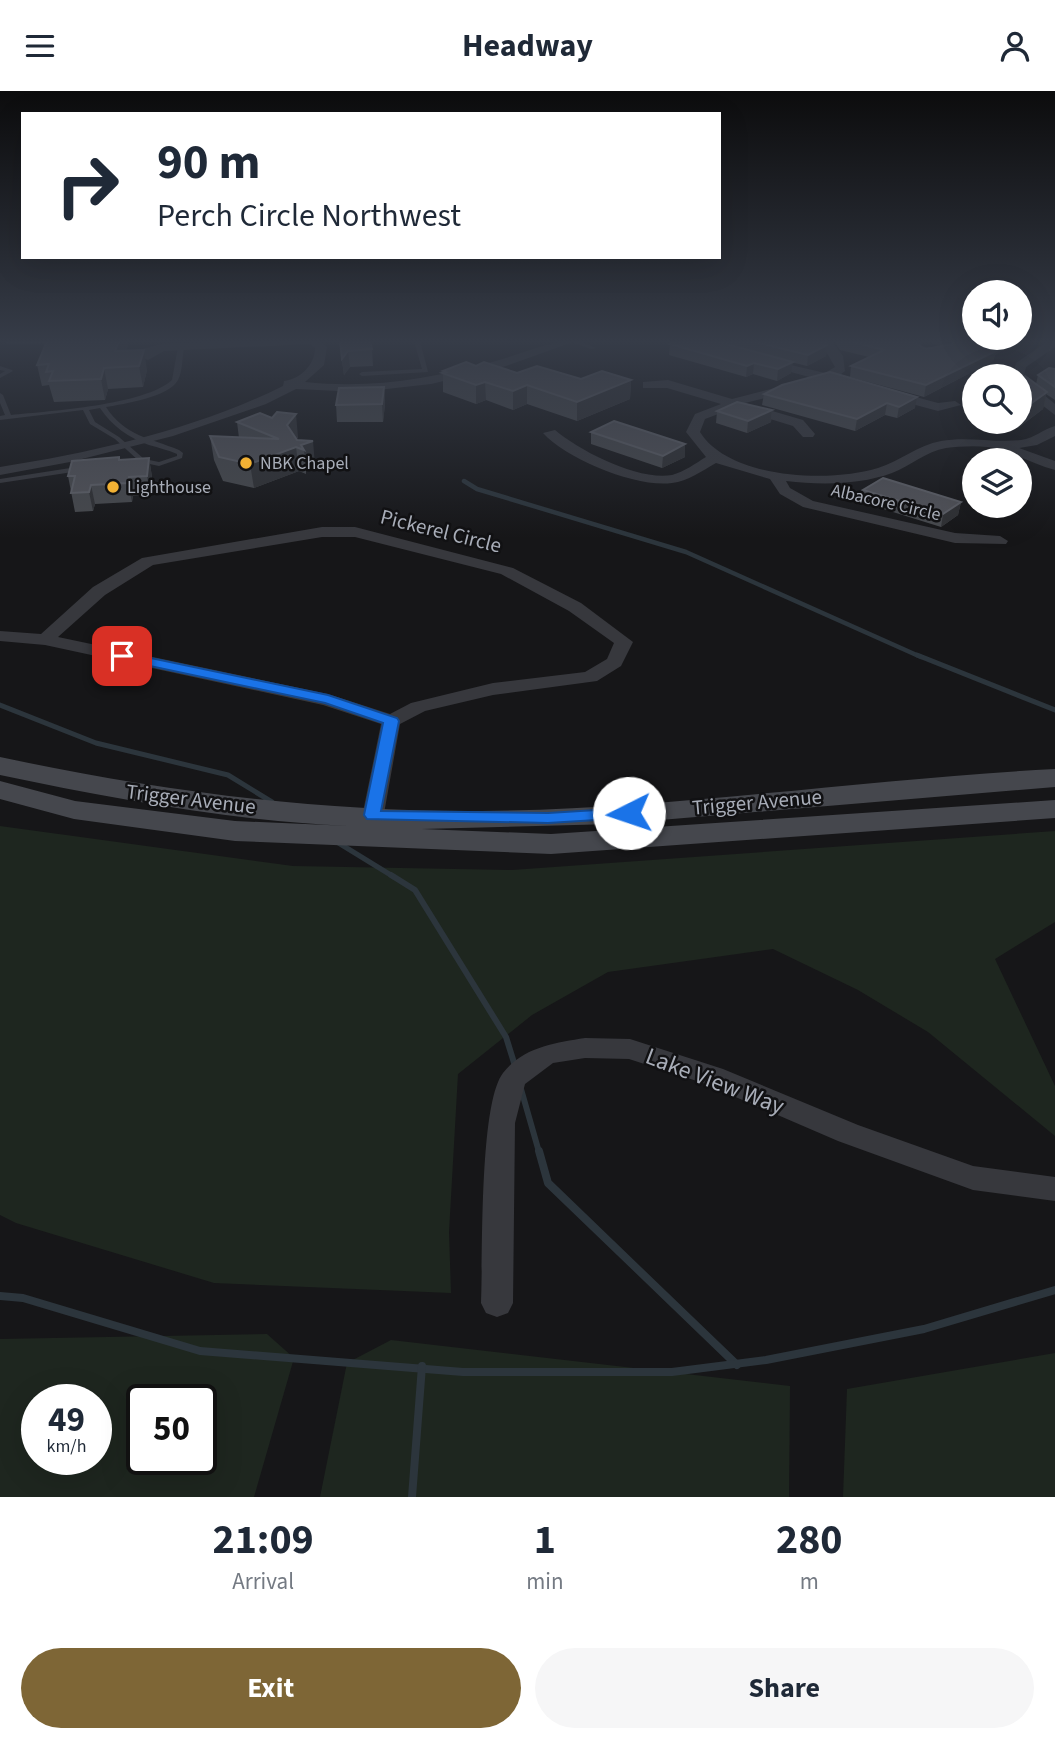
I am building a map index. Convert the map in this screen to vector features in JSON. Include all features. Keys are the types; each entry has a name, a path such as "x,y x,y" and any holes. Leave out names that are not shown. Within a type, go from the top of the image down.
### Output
{"main road":[{"name":"Trigger Avenue","path":"0,766 80,784 158,797 371,826 551,843 1055,809"},
{"name":"Trigger Avenue","path":"0,790 74,810 235,831 548,818 1055,778"}],"street":[{"path":"0,471 52,463 121,442 215,407"},
{"path":"138,436 244,407"},
{"path":"550,433 573,451 661,480 685,474 715,457 693,432 700,417 723,407"},
{"path":"743,407 799,423 808,434"},
{"name":"Albacore Circle","path":"715,457 775,476 857,476 887,470 932,447 947,443 1004,446 1030,441 1055,430"},
{"path":"0,463 121,442"},
{"name":"Albacore Circle","path":"1004,446 1026,457 1055,465"},
{"name":"Albacore Circle","path":"775,476 785,491 808,505 955,538 1000,541"},
{"name":"Pickerel Circle","path":"45,640 99,591 148,561 322,532 355,532 507,571 575,607 624,642 615,662 590,677 493,689 418,707 391,721"},
{"path":"0,636 45,640 328,700 391,721 371,826"},
{"name":"Lake View Way","path":"497,1303 501,1123 513,1079 546,1054 585,1048 630,1049 713,1076 848,1133 974,1178 1055,1189"}],"lane":[{"path":"5,407 9,417"},
{"path":"0,418 93,407"},
{"path":"85,408 92,423 140,458 159,464 180,457 180,453 111,422 103,407"},
{"path":"128,463 166,447"},
{"path":"0,481 86,468"},
{"path":"38,487 40,476"}],"shaded area":[{"path":"0,826 293,866 512,870 1055,831 1055,922 995,959 1055,1086 1055,1136 928,1032 858,990 773,949 608,972 532,1015 458,1074 449,1232 451,1293 214,1283 16,1223 0,1215"},
{"path":"267,1334 294,1358 254,1497 0,1497 0,1339"},
{"path":"391,1340 790,1386 789,1497 320,1497 347,1363"},
{"path":"1055,1353 1055,1497 843,1497 847,1389"}],"building":[{"path":"727,407 757,407 772,410 748,421 717,411"},
{"path":"811,407 880,407 857,419"},
{"path":"277,412 296,414 287,425 297,440 313,441 301,445 304,450 296,447 250,464 219,457 210,436 279,439 237,422 260,413 272,418"},
{"path":"614,421 685,444 663,456 591,432"},
{"path":"119,457 119,460 149,458 147,476 129,477 128,483 91,485 89,492 71,493 75,476 68,476 72,461"},
{"path":"883,478 961,502 943,514 863,490"}],"waterway":[{"path":"464,481 477,489 686,552 921,657"},
{"path":"917,655 1055,710"},
{"path":"0,705 96,743 228,775 272,802"},
{"path":"337,842 394,877"},
{"path":"391,875 415,890 506,1037 515,1066"},
{"path":"521,1089 539,1152"},
{"path":"539,1151 548,1183 736,1364"},
{"path":"736,1364 924,1329 1055,1290"},
{"path":"0,1296 23,1298 200,1351 422,1369"},
{"path":"422,1369 463,1372 672,1372 736,1364"},
{"path":"412,1497 422,1369"}],"place":[{"name":"NBK Chapel","path":"246,463"},
{"name":"Lighthouse","path":"113,487"}],"route":[{"path":"122,656 328,700 391,721 382,781 372,815 548,818 629,813"}]}
